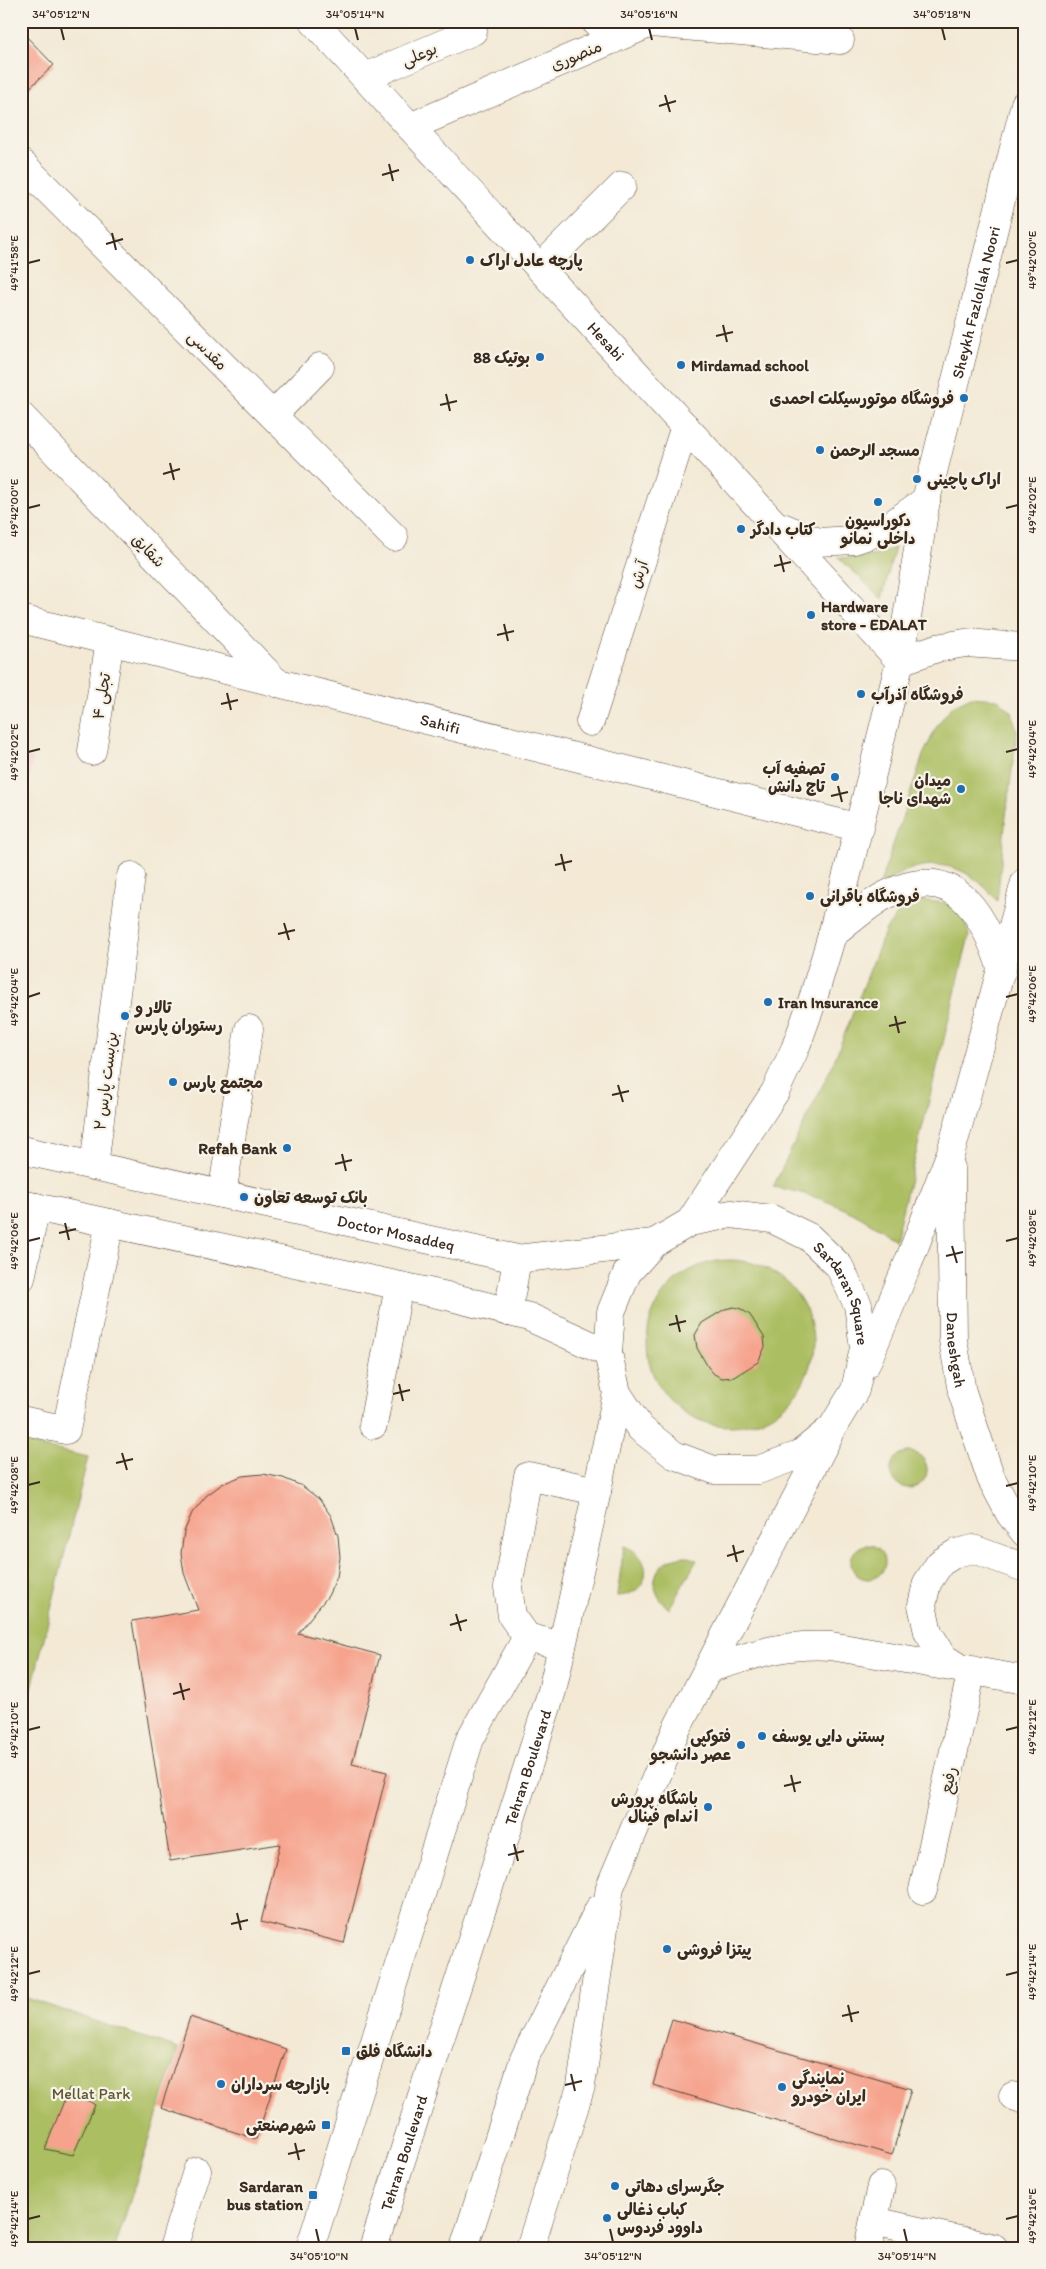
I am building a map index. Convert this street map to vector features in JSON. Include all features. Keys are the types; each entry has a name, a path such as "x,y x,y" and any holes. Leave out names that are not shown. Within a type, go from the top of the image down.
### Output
{"main road":[{"name":"Hesabi","path":"313,21 900,660"},
{"name":"منصوری","path":"410,126 604,31 651,23 840,40"},
{"name":"بوعلی","path":"365,77 472,31"},
{"name":"Sheykh Fazlollah Noori","path":"690,1222 775,1092 795,1050 812,1002 860,828 900,660 926,500 1025,104"},
{"name":"مقدسی","path":"21,162 394,537"},
{"path":"540,268 622,186"},
{"path":"273,416 320,367"},
{"name":"شقایق","path":"21,416 277,683"},
{"name":"آرش","path":"590,722 685,426"},
{"path":"775,524 818,542 854,540 884,530 926,500"},
{"name":"Sahifi","path":"21,620 860,828"},
{"name":"تجلی ۴","path":"92,751 110,642"},
{"path":"900,660 937,648 965,643 1025,646"},
{"name":"بن‌بست پارس ۲","path":"94,1166 131,876"},
{"path":"855,1390 909,1261 951,1152 1025,882"},
{"path":"832,935 883,897 911,885 935,883 961,894 979,916 992,940 1002,970"},
{"path":"222,1194 249,1029"},
{"name":"Doctor Mosaddeq","path":"21,1150 517,1259 654,1243"},
{"name":"Daneshgah","path":"951,1152 953,1340 962,1392 991,1478 1010,1514 1025,1533"},
{"path":"21,1278 29,1205 399,1286 529,1317 608,1353"},
{"name":"Sardaran Square","path":"731,1214 772,1219 808,1237 838,1266 858,1305 864,1348 855,1390 832,1428 799,1455 758,1470 714,1470 674,1455 640,1428 617,1393 608,1353 611,1312 627,1273 654,1243 690,1222 731,1214"},
{"path":"21,1420 66,1430 110,1223"},
{"path":"508,1312 517,1259"},
{"path":"373,1425 399,1286"},
{"name":"Tehran Boulevard","path":"373,2248 552,1691 617,1393"},
{"path":"464,2248 524,2059 610,1887 676,1728 832,1428"},
{"path":"562,1646 528,1637 512,1616 508,1587 528,1476 597,1491"},
{"path":"965,1668 944,1658 928,1632 922,1605 927,1583 940,1563 956,1553 973,1549 1025,1568"},
{"path":"310,2248 470,1739 528,1637"},
{"path":"708,1669 775,1648 804,1644 831,1646 1025,1680"},
{"name":"رفیع","path":"923,1890 965,1668"},
{"path":"530,2248 581,2086 610,1887"},
{"path":"173,2248 197,2171"},
{"path":"868,2248 881,2186"},
{"path":"874,2220 994,2242"}],"shaded area":[{"path":"21,756 33,758 21,828"}],"green space":[{"path":"895,547 882,599 838,557 867,557"},
{"name":"میدان شهدای ناجا","path":"971,697 998,699 1012,712 1017,732 997,901 971,876 956,869 941,866 911,869 895,876 879,887 923,755 938,724 952,706"},
{"path":"921,901 940,902 954,907 963,918 969,936 895,1240 867,1221 838,1206 790,1190 773,1187 832,1066 886,929 900,911"},
{"path":"730,1260 762,1266 789,1284 807,1311 813,1343 807,1375 789,1402 762,1420 730,1426 698,1420 671,1402 653,1375 647,1343 653,1311 671,1284 698,1266"},
{"path":"21,1442 88,1457 21,1733"},
{"path":"909,1452 916,1453 922,1457 926,1463 926,1477 922,1483 916,1487 909,1488 902,1487 896,1483 892,1477 891,1470 892,1463 896,1457 902,1453"},
{"path":"868,1545 875,1546 880,1550 884,1555 884,1569 880,1574 875,1578 868,1579 861,1578 856,1574 852,1569 851,1562 852,1555 856,1550 861,1546"},
{"path":"624,1546 634,1551 641,1558 645,1566 645,1575 643,1583 637,1589 628,1594 617,1596"},
{"path":"686,1556 697,1560 669,1609 656,1592 656,1575 666,1562"},
{"name":"Mellat Park","path":"21,1996 178,2049 115,2248 21,2248"}],"building":[{"path":"21,31 54,65 21,96"},
{"path":"734,1307 750,1315 764,1337 765,1347 758,1362 734,1377 722,1378 714,1374 708,1367 697,1348 695,1335 702,1323 725,1309"},
{"path":"263,1474 283,1478 302,1486 319,1499 331,1516 338,1536 340,1557 337,1577 328,1596 298,1633 380,1655 352,1764 387,1772 344,1943 261,1922 280,1844 170,1861 132,1621 198,1610 184,1573 181,1553 184,1532 192,1513 206,1496 222,1484 242,1476"},
{"name":"بازارچه سرداران","path":"190,2017 286,2049 256,2139 161,2108"},
{"name":"نمایندگی ایران خودرو","path":"672,2019 911,2089 892,2155 653,2085"},
{"path":"69,2088 95,2105 73,2155 45,2149"}],"place":[{"name":"پارچه عادل اراک","path":"470,260"},
{"name":"بوتیک 88","path":"540,357"},
{"name":"Mirdamad school","path":"681,365"},
{"name":"فروشگاه موتورسیکلت احمدی","path":"964,398"},
{"name":"مسجد الرحمن","path":"820,450"},
{"name":"اراک پاچینی","path":"917,479"},
{"name":"دکوراسیون داخلی نمانو","path":"878,502"},
{"name":"کتاب دادگر","path":"741,529"},
{"name":"Hardware store - EDALAT","path":"811,615"},
{"name":"فروشگاه آذرآب","path":"861,694"},
{"name":"تصفیه آب تاج دانش","path":"835,777"},
{"name":"میدان شهدای ناجا","path":"961,789"},
{"name":"فروشگاه باقرانی","path":"810,896"},
{"name":"Iran Insurance","path":"768,1002"},
{"name":"تالار و رستوران پارس","path":"125,1016"},
{"name":"مجتمع پارس","path":"173,1082"},
{"name":"Refah Bank","path":"287,1148"},
{"name":"بانک توسعه تعاون","path":"244,1197"},
{"name":"بستنی دایی یوسف","path":"762,1736"},
{"name":"فتوکپی عصر دانشجو","path":"741,1745"},
{"name":"باشگاه پرورش اندام فینال","path":"708,1807"},
{"name":"پیتزا فروشی","path":"667,1949"},
{"name":"دانشگاه فلق","path":"346,2051"},
{"name":"بازارچه سرداران","path":"221,2084"},
{"name":"نمایندگی ایران خودرو","path":"782,2087"},
{"name":"شهرصنعتی","path":"326,2125"},
{"name":"جگرسرای دهاتی","path":"615,2186"},
{"name":"Sardaran bus station","path":"313,2195"},
{"name":"کباب ذغالی داوود فردوس","path":"607,2218"}]}
